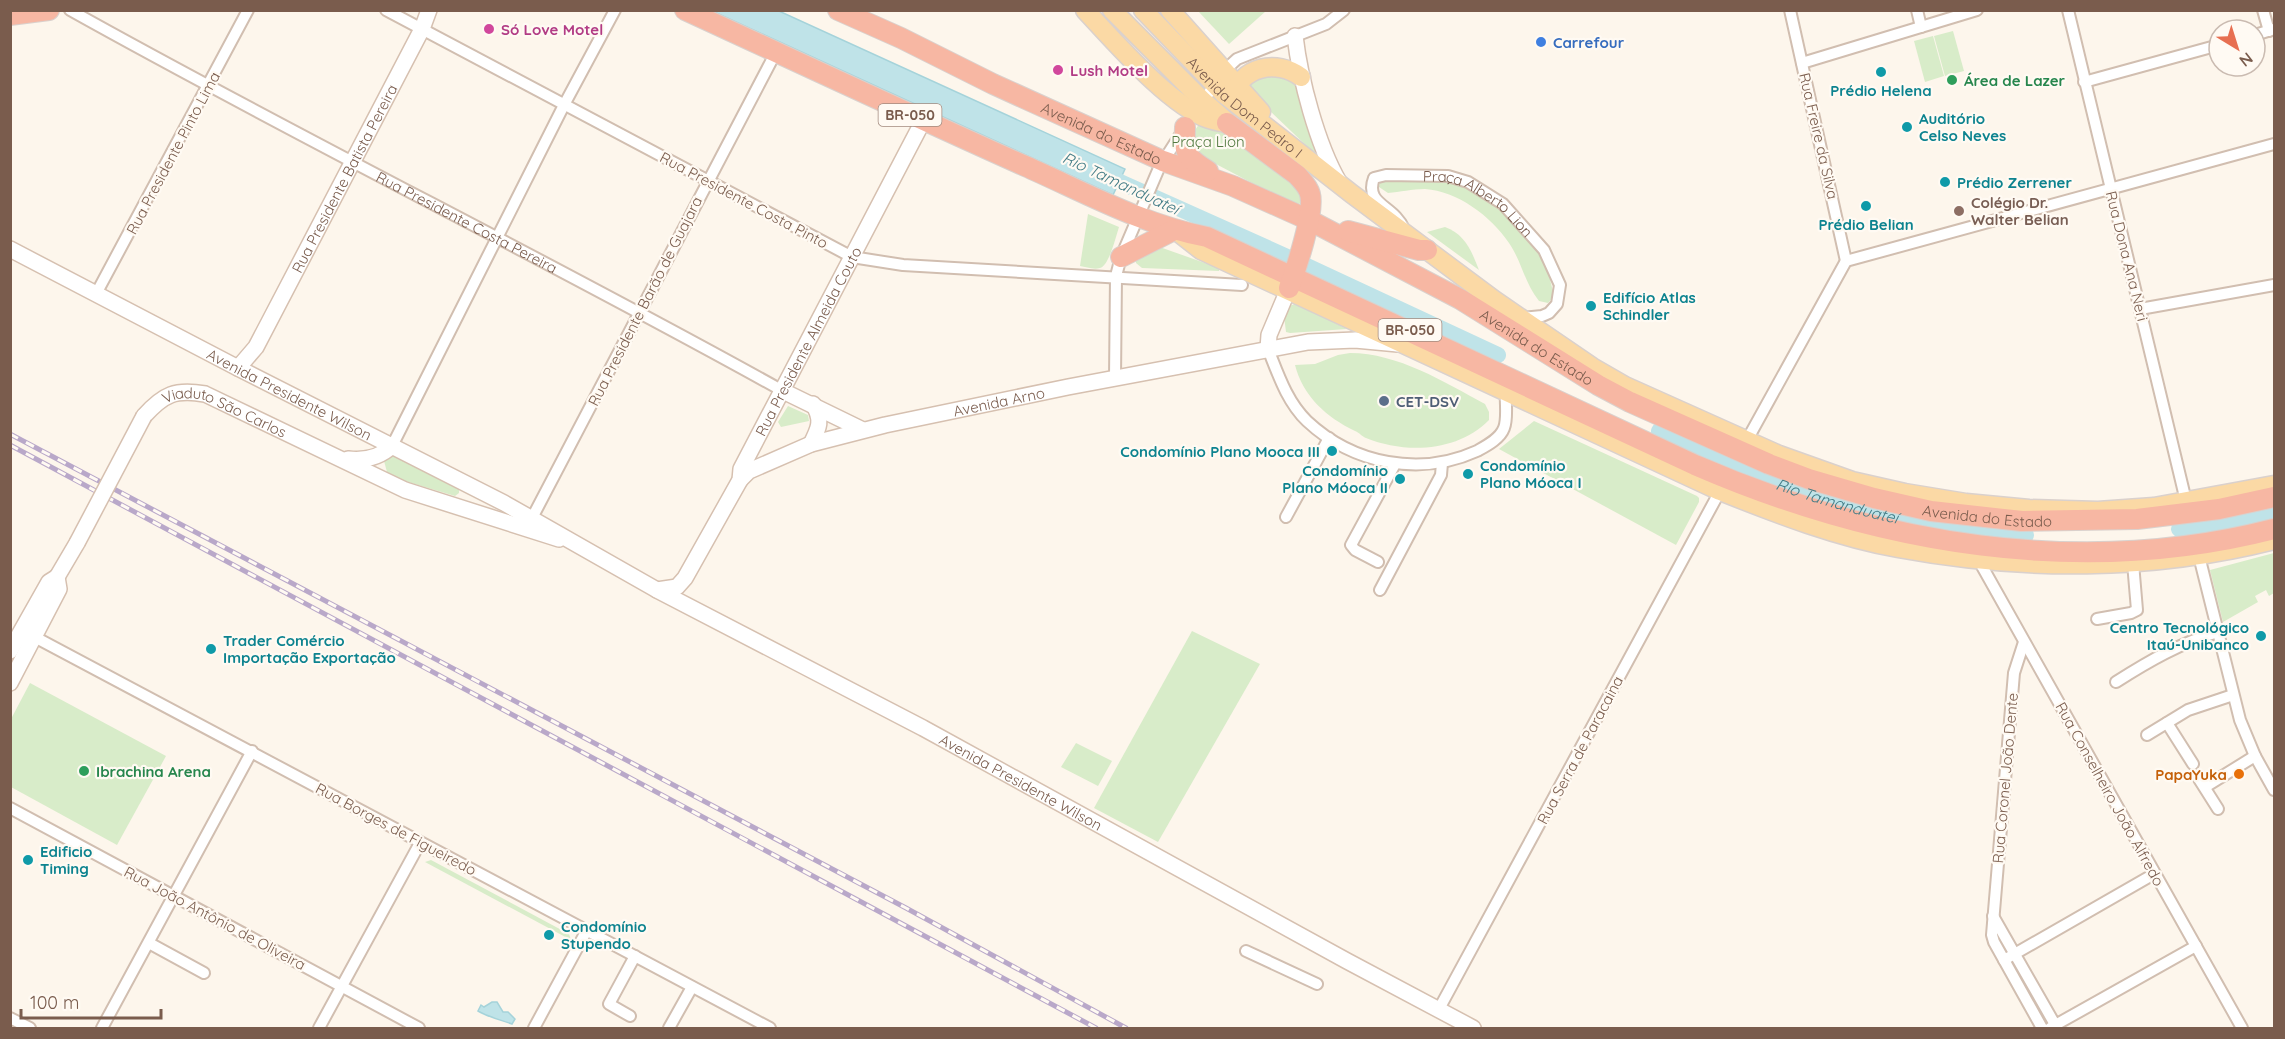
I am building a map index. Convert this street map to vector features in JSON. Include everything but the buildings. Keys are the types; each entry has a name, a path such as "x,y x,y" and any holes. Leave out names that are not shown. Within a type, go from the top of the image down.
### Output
{"highway":[{"path":"10,15 49,10"},
{"name":"Avenida do Estado","path":"685,10 923,121 1140,212 1176,231 1207,237 1290,283 1758,492 1859,523 1902,533 1986,547 2029,551 2122,552 2244,537 2274,529"},
{"name":"Avenida do Estado","path":"838,10 901,38 1161,165 1233,186 1309,220 1460,299 1598,385 1630,402 1769,464 1809,479 1874,498 1931,511 2022,521 2086,521 2171,516 2219,509 2274,497"},
{"path":"1194,114 1184,147 1192,161 1233,186"},
{"path":"1227,123 1297,175 1310,194 1309,220 1290,283"},
{"path":"1330,231 1342,230 1419,250 1427,250"},
{"path":"1121,257 1176,231"}],"main road":[{"name":"Rua Presidente Batista Pereira","path":"245,371 422,30 429,10"},
{"name":"Avenida Dom Pedro I","path":"1085,10 1144,72 1194,114 1227,123"},
{"name":"Avenida Dom Pedro I","path":"1112,10 1125,18 1194,114"},
{"name":"Avenida Dom Pedro I","path":"1143,10 1219,77 1238,88 1292,148"},
{"name":"Avenida Dom Pedro I","path":"1170,10 1219,77"},
{"path":"1295,36 1300,72 1328,161 1341,184"},
{"path":"1227,123 1238,88 1251,68 1267,59 1286,60 1300,72"},
{"name":"Rua Presidente Almeida Couto","path":"657,590 676,587 694,563 740,480 741,469 923,121"},
{"name":"Praça Alberto Lion","path":"1292,148 1427,250"},
{"name":"Avenida Presidente Wilson","path":"10,249 551,528 567,541 657,590 923,728 1473,1029"},
{"name":"Avenida do Estado","path":"1427,250 1592,368 1625,386 1746,442 1803,465 1852,481 1966,503 2029,509 2098,511 2154,507 2274,484"},
{"path":"1290,283 1269,335 1268,350 1334,340 1372,341 1406,346"},
{"name":"Avenida do Estado","path":"1290,283 1406,346 1720,492 1784,516 1861,540 1898,548 1978,559 2051,564 2133,563 2199,556 2274,540"},
{"name":"Avenida Arno","path":"740,480 749,471 811,444 863,430 1115,378 1268,350"},
{"name":"Viaduto São Carlos","path":"28,634 49,582 57,578 144,416 156,403 172,393 188,391 205,394 345,459"},
{"name":"Rua Presidente Costa Pereira","path":"783,391 863,430"},
{"path":"811,444 820,424 819,412 813,404"},
{"path":"345,459 362,461 379,456 392,446"},
{"path":"379,456 376,463 381,480"},
{"name":"Avenida Presidente Wilson","path":"345,459 381,480 567,541"},
{"name":"Rua Presidente Almeida Couto","path":"694,563 695,575 690,592 691,598 698,604 702,613"},
{"path":"10,651 28,634"},
{"path":"10,682 28,634"}],"street":[{"name":"Rua Presidente Costa Pereira","path":"70,10 208,87 641,312 783,391"},
{"name":"Rua Presidente Pinto Lima","path":"96,294 248,10"},
{"name":"Rua Presidente Costa Pinto","path":"386,10 852,257 903,265 1242,285"},
{"path":"392,446 564,105 615,10"},
{"path":"1115,378 1116,276 1121,257 1161,165 1219,77 1236,59 1326,24 1344,10"},
{"name":"Rua Freire da Silva","path":"1790,10 1846,261"},
{"path":"1917,10 1921,27"},
{"path":"1802,63 1977,10"},
{"name":"Rua Dona Ana Neri","path":"2068,10 2186,501"},
{"path":"2263,10 2272,30"},
{"path":"2084,82 2207,48"},
{"name":"Rua Presidente Barão de Guajara","path":"532,518 776,52"},
{"path":"1746,442 1846,261 2274,144"},
{"name":"Praça Alberto Lion","path":"1405,232 1399,218 1374,198 1370,190 1374,178 1386,175 1448,176 1468,182 1503,204 1544,250 1560,285 1557,304 1549,313 1520,318"},
{"path":"2140,309 2274,285"},
{"path":"1268,350 1289,399 1306,420 1329,438 1359,453 1395,464 1417,466 1442,463 1460,458 1498,438 1504,428 1506,392"},
{"path":"1286,517 1329,438"},
{"path":"1380,590 1441,475 1442,463"},
{"path":"1378,562 1355,550 1351,545 1395,464"},
{"name":"Rua Serra de Paracaina","path":"1439,1009 1720,492"},
{"path":"2199,556 2240,720 2255,756 2274,790"},
{"name":"Rua Conselheiro João Alfredo","path":"1978,559 2242,1029"},
{"path":"2097,619 2137,610 2133,563"},
{"path":"2116,682 2191,639 2218,632"},
{"name":"Rua Borges de Figueiredo","path":"28,634 252,751 770,1029"},
{"name":"Rua Coronel João Dente","path":"2024,642 2014,673 1993,915 1994,942 2042,1029"},
{"path":"2147,735 2201,705 2233,695"},
{"path":"2167,723 2193,764"},
{"path":"102,1029 252,751"},
{"path":"2218,809 2202,783 2255,756"},
{"name":"Rua João Antônio de Oliveira","path":"10,808 419,1029"},
{"path":"319,1029 420,843"},
{"path":"2004,960 2154,874"},
{"path":"1993,915 2054,1028 2196,946"},
{"path":"534,1029 587,930"},
{"path":"148,943 204,973"},
{"path":"1246,951 1317,984"},
{"path":"630,1016 609,1004 635,956"},
{"path":"669,1029 692,987"},
{"path":"10,1018 30,1029"}],"green space":[{"path":"1198,11 1266,11 1229,44"},
{"path":"1953,31 1964,71 1945,76 1934,36"},
{"path":"1933,36 1944,76 1925,82 1914,41"},
{"path":"1277,69 1295,81 1316,150 1314,153 1247,89 1247,81"},
{"name":"Praça Lion","path":"1209,123 1301,189 1302,203 1294,205 1195,153 1189,140 1199,124"},
{"path":"1395,178 1451,181 1464,185 1490,200 1514,221 1534,245 1546,265 1554,296 1548,303 1539,301 1509,243 1493,223 1483,215 1449,194 1425,189 1388,193 1379,187 1380,181"},
{"path":"1088,214 1119,227 1109,257 1098,269 1080,266"},
{"path":"1445,227 1463,239 1479,270 1427,232"},
{"path":"1154,245 1219,268 1219,271 1142,268 1136,263 1135,256"},
{"path":"1295,304 1347,329 1286,332 1284,316 1289,306"},
{"path":"1350,353 1386,358 1437,378 1485,404 1489,412 1489,420 1462,439 1430,447 1397,446 1364,437 1325,412 1317,404 1304,386 1295,365 1315,364"},
{"path":"788,406 808,415 809,421 781,427 778,422"},
{"path":"1534,421 1697,496 1699,502 1676,545 1499,449"},
{"path":"388,452 459,489 459,493 455,496 388,476 383,457"},
{"path":"2274,553 2274,593 2269,596 2266,590 2255,596 2258,602 2223,622 2210,570"},
{"path":"1192,631 1260,664 1158,842 1094,808"},
{"name":"Ibrachina Arena","path":"30,683 166,756 117,845 11,787 11,719"},
{"path":"1076,743 1112,761 1098,786 1061,767"},
{"path":"431,860 569,934 571,940 425,862"}],"water":[{"name":"Rio Tamanduateí","path":"712,11 779,11 1125,169 1113,195"},
{"path":"497,1002 503,1012 508,1012 515,1019 512,1024 478,1011 481,1005 484,1007"}],"waterway":[{"name":"Rio Tamanduateí","path":"1100,173 1498,355"},
{"name":"Rio Tamanduateí","path":"1659,431 1727,464 1807,493 1878,514 1952,528 2026,535"},
{"name":"Rio Tamanduateí","path":"2179,529 2242,519 2274,510"}],"railway":[{"path":"10,434 906,908 1126,1028"},
{"path":"10,445 1096,1028"}],"place":[{"name":"Só Love Motel","path":"489,29"},
{"name":"Carrefour","path":"1541,42"},
{"name":"Lush Motel","path":"1058,70"},
{"name":"Prédio Helena","path":"1881,72"},
{"name":"Área de Lazer","path":"1952,80"},
{"name":"Auditório Celso Neves","path":"1907,127"},
{"name":"Prédio Zerrener","path":"1945,182"},
{"name":"Prédio Belian","path":"1866,206"},
{"name":"Colégio Dr. Walter Belian","path":"1959,211"},
{"name":"Edifício Atlas Schindler","path":"1591,306"},
{"name":"CET-DSV","path":"1384,401"},
{"name":"Condomínio Plano Mooca III","path":"1332,451"},
{"name":"Condomínio Plano Móoca I","path":"1468,474"},
{"name":"Condomínio Plano Móoca II","path":"1400,479"},
{"name":"Centro Tecnológico Itaú-Unibanco","path":"2261,636"},
{"name":"Trader Comércio Importação Exportação","path":"211,649"},
{"name":"Ibrachina Arena","path":"84,771"},
{"name":"PapaYuka","path":"2239,774"},
{"name":"Edificio Timing","path":"28,860"},
{"name":"Condomínio Stupendo","path":"549,935"}]}
